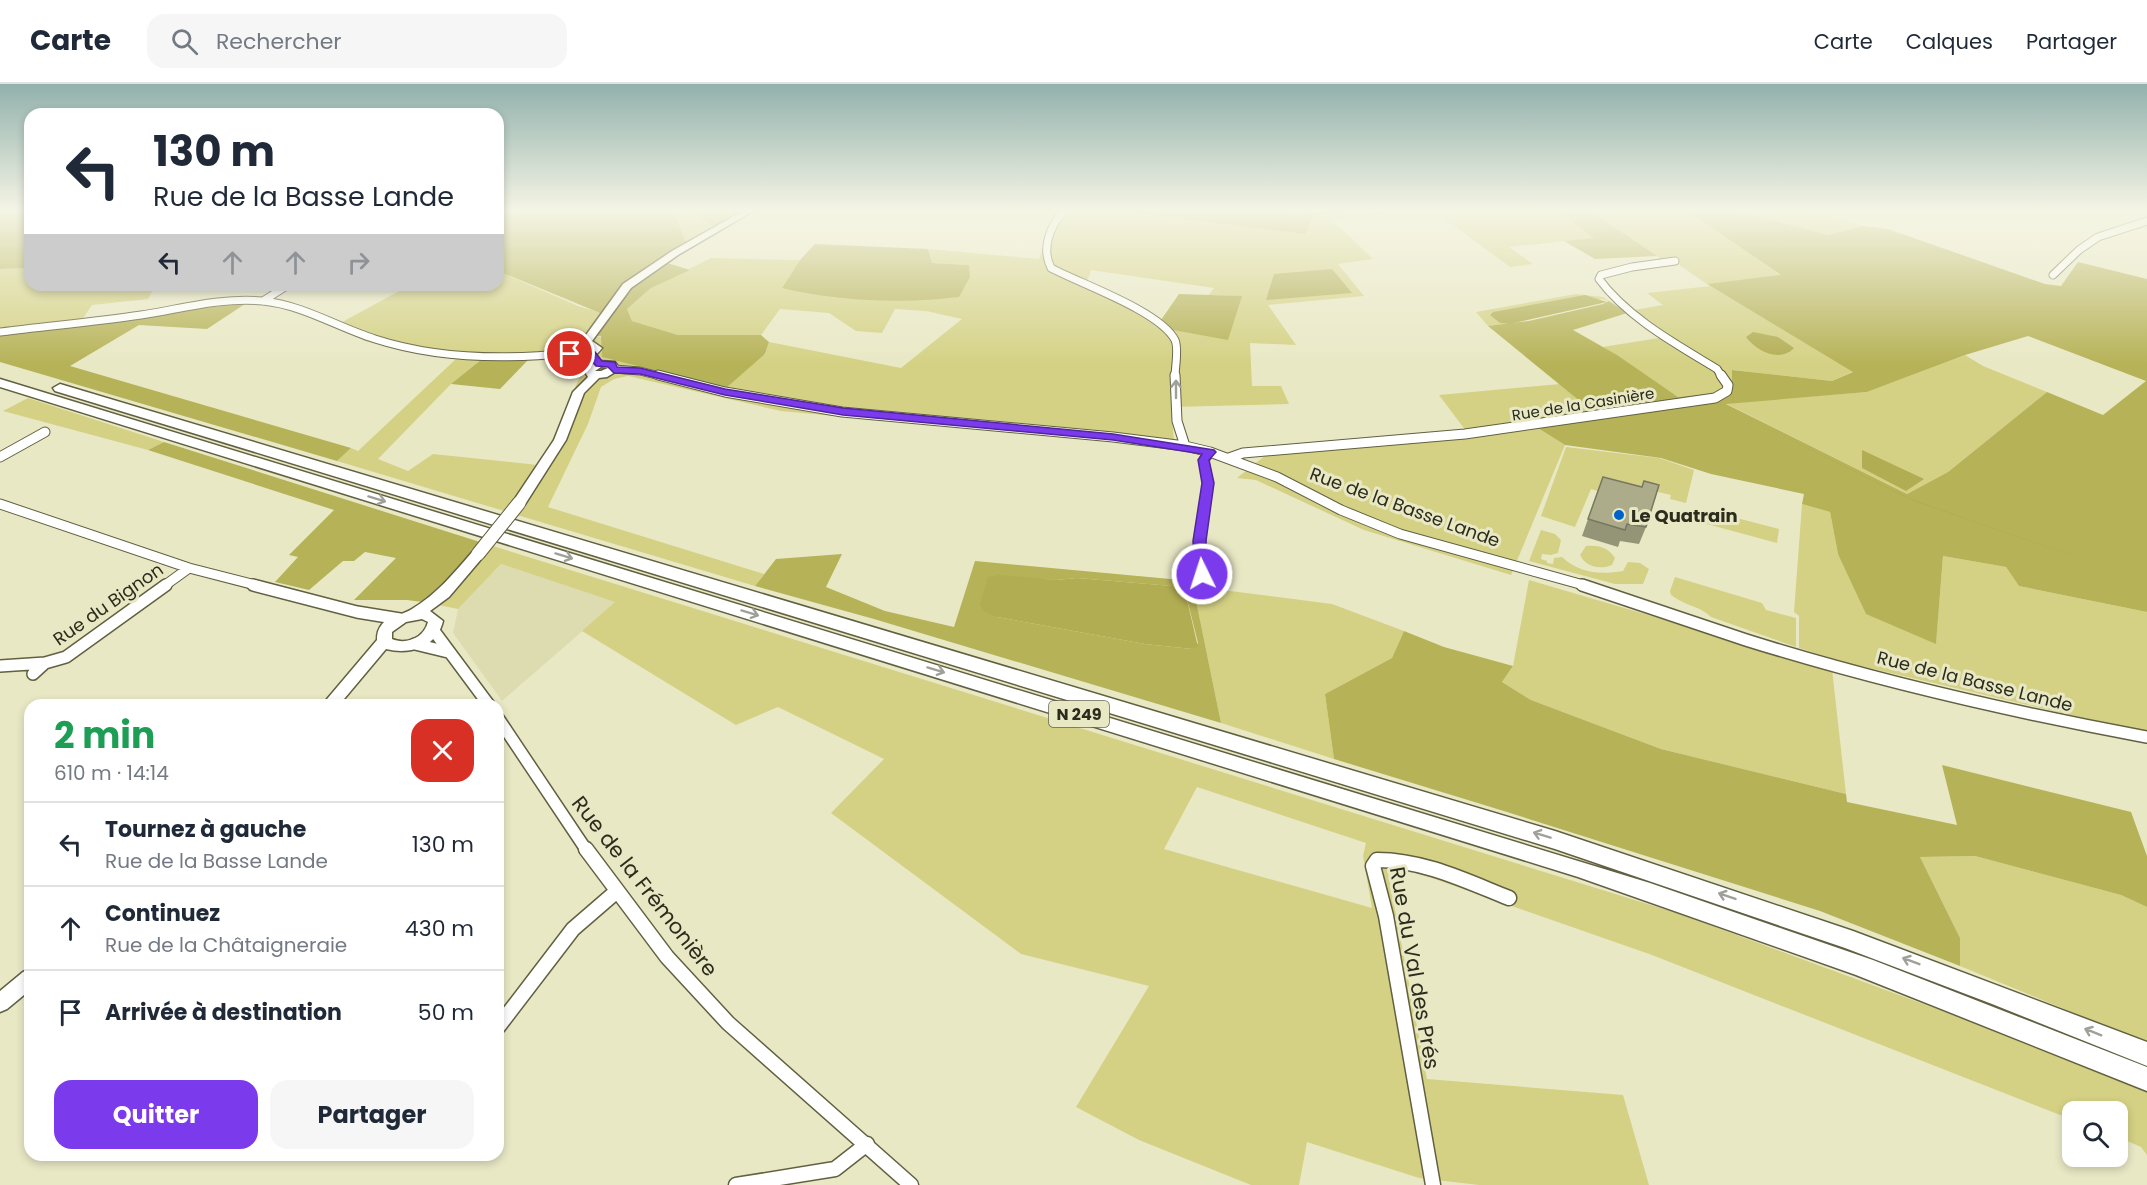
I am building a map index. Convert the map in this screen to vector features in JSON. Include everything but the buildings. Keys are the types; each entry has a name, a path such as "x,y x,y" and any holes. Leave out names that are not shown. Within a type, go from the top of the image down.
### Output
{"highway":[{"name":"N 249","path":"0,370 1566,843 1890,953 2147,1054"},
{"name":"N 249","path":"0,383 1589,871 1894,977 2147,1079"}],"street":[{"path":"0,332 191,306 263,301 297,308 376,339 409,347 489,357 518,358 569,352 572,356 586,352 627,286 661,262"},
{"path":"1047,262 1051,267 1147,316 1164,326 1172,334 1176,342 1177,418 1185,446"},
{"name":"Rue de la Casinière","path":"1229,458 1239,453 1547,424 1715,398 1727,391 1728,385 1717,369 1622,304 1602,286 1599,279 1601,275 1632,267 1665,262"},
{"path":"2053,275 2066,262"},
{"path":"263,301 279,291"},
{"path":"586,352 595,369"},
{"path":"335,699 407,617 444,594 478,554 519,502 560,440 579,392 595,369 611,364 614,369"},
{"name":"Rue de la Basse Lande","path":"614,369 640,371 725,392 843,412 1113,437 1185,446 1210,452 1248,464 1341,510 1393,531 1643,604 1747,640 2045,718 2147,737"},
{"path":"0,457 45,432"},
{"path":"1202,574 1199,541 1208,483 1204,460 1210,452"},
{"path":"1248,464 1252,456 1261,452"},
{"path":"0,504 189,568 376,617 407,617 434,624 449,652 484,699"},
{"name":"Rue du Bignon","path":"0,666 45,663 66,657 189,568"},
{"path":"415,644 434,624 444,594"},
{"path":"376,617 389,640"},
{"path":"389,640 449,652"},
{"name":"Rue du Bignon","path":"33,674 45,663"},
{"name":"Rue de la Frémonière","path":"504,727 572,831 667,957 728,1023 911,1185"},
{"name":"Rue du Val des Prés","path":"1433,1185 1386,916 1373,866 1377,860 1394,858 1421,865 1509,898"},
{"path":"504,1019 573,929 617,891"},
{"path":"0,1003 24,983"},
{"path":"736,1185 835,1169 867,1144"}],"shaded area":[{"path":"0,262 24,262 24,268 0,269"},
{"path":"504,262 665,262 690,270 651,288 627,309 632,321 678,335 761,335 769,342 765,354 726,388 602,357 601,336 585,335 600,313 504,273"},
{"path":"702,262 798,262 782,288 968,265 932,263 1349,262 1338,264 1364,296 1268,305 1296,345 1250,343 1252,386 1281,386 1289,404 1171,407 1174,441 1072,429 1067,438 781,411 628,376 614,379 601,387 588,424 548,507 764,574 755,586 337,461 351,448 358,451 457,358 365,341 335,326 399,291 504,291 504,274 578,306 601,313 585,335 765,355 769,342 901,368 962,319 926,311 895,309 882,333 856,331 829,313 780,309 761,335 678,335 632,321 627,309 651,288","holes":["1091,270 1214,288 1209,295 1242,296 1173,330 1161,320 1086,285","482,359 573,361 584,366 559,427 538,465 433,454 408,471 378,459 451,384"]},
{"path":"798,262 932,262 969,265 970,277 959,297 870,300 824,296 782,288"},
{"path":"1504,262 1533,264 1510,267"},
{"path":"1675,262 1762,262 1782,276 1707,284"},
{"path":"1762,262 1983,262 2045,284 2061,286 2080,262 2147,279 2147,612 2019,586 2006,567 1943,556 1936,644 1866,614 1838,554 1830,512 1802,504 1804,494 1711,474 1661,458 1565,445 1528,422 1590,412 1581,402 1488,326 1529,321 1609,301 1627,313 1573,330 1617,355 1678,397 1732,391 1732,370 1832,381 1853,372 1707,284 1781,275","holes":["2028,336 2146,381 2103,415 2047,392 1948,472 1907,494 1726,404 1867,392 1965,355"]},
{"path":"24,268 24,291 152,291 148,299 92,305 79,324 0,336 0,269"},
{"path":"1332,269 1352,293 1266,300 1274,274"},
{"path":"1710,286 1854,371 1832,381 1733,370 1732,391 1678,397 1603,347 1671,336 1634,310 1663,305 1647,293"},
{"path":"1179,294 1242,296 1228,340 1173,330 1161,320"},
{"path":"1576,294 1603,297 1609,301 1602,299 1557,301 1490,314 1500,323 1510,324 1488,326 1476,312"},
{"path":"1585,295 1607,302 1510,324 1500,323 1490,315 1493,312"},
{"path":"245,304 207,329 139,325 70,366 351,448 337,461 0,362 0,336"},
{"path":"1753,332 1778,337 1794,348 1782,355 1762,351 1746,337"},
{"path":"1965,355 1983,366 2047,392 1948,472 1907,494 1725,403 1867,392"},
{"path":"482,359 528,360 500,389 451,384"},
{"path":"1560,384 1590,413 1529,423 1565,445 1511,575 1364,530 1256,480 1237,478 1266,455 1469,435 1439,395"},
{"path":"28,398 164,442 148,450 3,411"},
{"path":"1716,403 1911,499 2147,582 1911,500"},
{"path":"164,442 480,542 438,590 423,602 354,600 396,558 365,552 354,561 343,561 309,590 275,582 298,557 289,555 334,510 148,450"},
{"path":"1566,447 1659,458 1694,470 1686,503 1670,499 1671,495 1633,486 1629,501 1591,489 1575,527 1541,516"},
{"path":"1862,450 1924,479 1906,491 1862,468"},
{"path":"1802,504 1830,512 1838,554 1936,643 1943,556 2006,567 2019,586 2147,612 2147,731 1848,663 1799,648 1799,616 1794,612"},
{"path":"1706,510 1779,529 1777,543 1703,523"},
{"path":"1541,530 1555,534 1561,540 1558,553 1542,554 1541,559 1547,563 1553,564 1554,558 1562,557 1583,570 1606,573 1623,571 1628,562 1640,563 1649,569 1643,584 1615,584 1529,561"},
{"path":"480,542 1680,914 2002,1033 2147,1092 2147,1155 2141,1147 2128,1141 2128,1101 2062,1101 2062,1116 1652,955 1406,869 1387,867 1427,1079 1623,1095 1649,1185 1479,1185 1419,1178 1307,1142 1299,1185 1251,1185 1139,1140 1076,1107 1149,986 1021,954 831,813 884,759 778,707 736,725 582,631 615,602 501,564 458,609 423,602 438,590","holes":["1197,787 1366,843 1363,856 1372,908 1164,849"]},
{"path":"1586,546 1599,546 1609,551 1615,558 1612,565 1598,567 1589,565 1580,555"},
{"path":"842,554 826,587 885,611 954,627 975,561 1192,581 1221,723 874,619 755,586 776,559","holes":["1077,578 1184,587 1198,643 1192,649 1145,644 997,617 1035,579"]},
{"path":"501,564 616,602 504,699 501,699 453,633 458,609"},
{"path":"1000,575 1056,580 1077,578 1184,587 1198,647 1192,649 1145,644 997,617 985,612 980,604 988,577"},
{"path":"1675,577 1762,603 1766,610 1796,618 1796,647 1711,617 1702,610 1676,598 1671,595 1670,591"},
{"path":"1529,580 1832,669 1846,794 1661,749 1531,700 1502,682 1513,666"},
{"path":"1192,581 1222,590 1332,604 1404,631 1392,658 1325,694 1334,759 1221,723"},
{"path":"1404,631 1444,647 1513,666 1502,682 1531,700 1661,749 1846,794 1847,802 1957,825 1942,765 2131,812 2147,856 2147,907 2121,895 1975,856 1920,857 1960,938 1960,966 1820,911 1334,759 1325,694 1392,658"},
{"path":"1975,856 2121,895 2147,907 2147,1043 1960,966 1960,938 1920,857"}],"place":[{"name":"Le Quatrain","path":"1619,515"}],"route":[{"path":"570,354 578,357 592,354 599,364 611,364 614,369 640,371 725,392 843,412 1113,437 1185,446 1210,452 1204,460 1208,483 1199,541 1202,574"}]}
